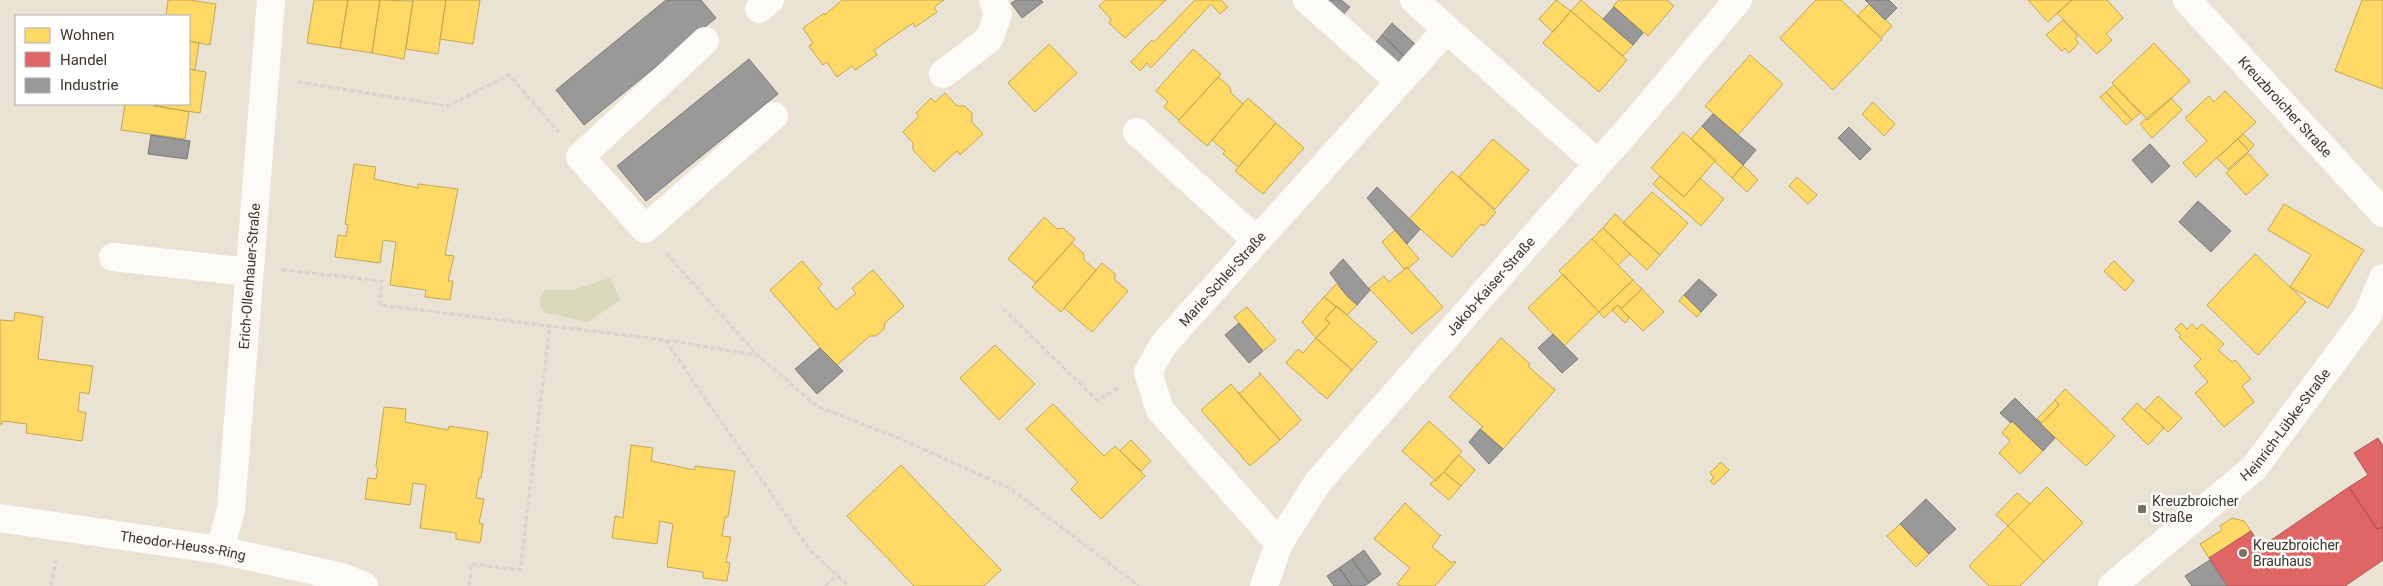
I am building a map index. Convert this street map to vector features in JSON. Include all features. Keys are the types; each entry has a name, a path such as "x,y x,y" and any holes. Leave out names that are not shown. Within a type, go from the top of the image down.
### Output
{"street":[{"name":"Erich-Ollenhauer-Straße","path":"220,550 231,509 271,0"},
{"path":"943,74 989,39 998,14 993,0"},
{"path":"1306,0 1399,81"},
{"path":"1414,0 1597,163"},
{"name":"Jakob-Kaiser-Straße","path":"1264,586 1279,543 1318,482 1738,0"},
{"name":"Kreuzbroicher Straße","path":"2186,0 2383,213"},
{"name":"Marie-Schlei-Straße","path":"1148,372 1163,344 1447,29"},
{"path":"706,41 580,157 644,229 774,116"},
{"path":"1137,132 1256,240"},
{"path":"113,257 249,270"},
{"name":"Heinrich-Lübke-Straße","path":"2112,586 2254,468 2367,316 2383,278"},
{"path":"1148,372 1160,410 1279,543"},
{"name":"Theodor-Heuss-Ring","path":"0,518 220,550 342,578 364,586"}],"path":[{"path":"265,77 448,106 509,75 580,157"},
{"path":"644,229 757,355 817,406 908,442 1011,489 1139,586"},
{"path":"249,270 382,281 380,305 665,340 757,355"},
{"path":"1004,309 1097,400 1148,372"},
{"path":"469,586 472,564 520,570 550,325"},
{"path":"665,340 810,550 848,586"},
{"path":"825,586 837,576"}],"green space":[{"path":"610,278 620,300 588,322 543,312 540,300 546,289 573,290"}],"building: Wohnen":[{"path":"168,0 189,0 216,4 210,45 190,41 190,15 166,15"},
{"path":"314,0 348,0 340,48 307,43"},
{"path":"348,0 380,0 372,53 340,48"},
{"path":"380,0 413,1 404,59 372,53"},
{"path":"413,0 446,0 438,54 406,49"},
{"path":"446,0 480,0 473,44 440,39"},
{"path":"842,0 944,0 934,7 937,12 915,27 913,23 874,50 877,55 855,70 852,66 837,77 827,62 823,65 809,46 813,43 803,28 824,13 825,15"},
{"path":"1106,0 1166,0 1125,38 1109,23 1111,19 1099,6"},
{"path":"1195,0 1221,0 1228,7 1220,14 1211,4 1151,68 1147,63 1140,71 1131,62 1152,40 1154,42"},
{"path":"1556,0 1571,11 1553,32 1539,19"},
{"path":"1581,0 1633,45 1623,56 1571,11"},
{"path":"1619,0 1667,0 1674,6 1648,36 1613,6"},
{"path":"1816,0 1841,0 1882,39 1833,90 1780,38"},
{"path":"2028,0 2072,0 2048,22"},
{"path":"2072,0 2107,0 2123,18 2106,34 2112,40 2097,54 2057,13"},
{"path":"2362,0 2383,0 2383,89 2335,71"},
{"path":"1869,4 1892,26 1881,38 1857,16"},
{"path":"1571,11 1627,60 1599,92 1543,43"},
{"path":"2063,20 2078,36 2075,39 2079,43 2069,53 2065,48 2062,51 2046,35"},
{"path":"190,41 199,43 195,70 190,69"},
{"path":"2154,43 2190,81 2148,120 2112,83"},
{"path":"1049,44 1077,73 1035,112 1008,83"},
{"path":"1193,49 1221,74 1179,120 1164,107 1168,102 1156,91"},
{"path":"1750,55 1783,84 1738,135 1705,106"},
{"path":"190,69 206,72 200,113 153,106 190,105"},
{"path":"1218,77 1230,87 1231,93 1243,104 1207,146 1178,121"},
{"path":"2114,85 2140,113 2132,120 2106,92"},
{"path":"2225,91 2256,122 2196,177 2183,163 2207,141 2185,118 2209,96 2214,102"},
{"path":"2106,92 2132,120 2126,125 2100,97"},
{"path":"945,93 957,106 965,106 972,113 972,122 983,134 960,155 957,151 934,172 913,150 913,143 903,132 919,116 916,113 931,98 935,102"},
{"path":"1248,98 1276,123 1238,167 1223,154 1225,151 1212,140"},
{"path":"2171,98 2182,110 2152,138 2140,124"},
{"path":"1873,102 1895,124 1884,136 1862,114"},
{"path":"125,105 154,105 189,112 185,139 121,130"},
{"path":"1276,123 1304,148 1263,194 1235,171"},
{"path":"1702,126 1743,165 1732,178 1691,139"},
{"path":"1683,132 1716,160 1684,197 1651,168"},
{"path":"2243,134 2254,145 2249,151 2238,139"},
{"path":"1493,139 1529,170 1495,209 1459,177"},
{"path":"2238,139 2249,151 2228,169 2217,158"},
{"path":"2248,153 2268,175 2246,195 2226,173"},
{"path":"354,164 376,167 374,179 418,188 418,184 458,189 445,255 454,256 448,281 453,281 450,300 425,297 426,290 390,285 396,242 383,240 380,263 335,257 338,235 346,236 348,225 345,224"},
{"path":"1743,165 1758,180 1747,192 1732,178"},
{"path":"1452,171 1496,212 1484,226 1481,224 1452,257 1409,219"},
{"path":"1660,176 1684,197 1700,178 1724,199 1701,226 1653,184"},
{"path":"1797,177 1817,195 1808,204 1789,186"},
{"path":"1652,192 1688,223 1660,255 1623,223"},
{"path":"2284,204 2364,250 2328,308 2290,287 2311,255 2268,230"},
{"path":"1615,214 1660,255 1647,270 1603,228"},
{"path":"1044,217 1057,229 1063,228 1075,239 1036,283 1008,259"},
{"path":"1603,228 1630,254 1618,265 1592,239"},
{"path":"1395,230 1419,259 1408,268 1404,269 1382,242"},
{"path":"1592,239 1633,280 1599,312 1559,271"},
{"path":"1072,243 1084,254 1084,260 1096,270 1061,312 1032,287"},
{"path":"2255,254 2306,302 2258,355 2207,305"},
{"path":"802,261 822,284 818,288 836,310 856,293 852,288 873,270 904,306 885,323 884,329 876,336 870,336 836,366 770,290"},
{"path":"2114,261 2134,281 2125,291 2104,271"},
{"path":"1102,263 1115,274 1115,280 1128,291 1092,332 1064,308"},
{"path":"1407,267 1443,307 1412,334 1369,288 1384,276 1389,282"},
{"path":"1563,274 1599,312 1564,346 1528,308"},
{"path":"1633,280 1642,289 1621,309 1618,305 1604,318 1599,312"},
{"path":"1336,284 1357,305 1347,315 1324,297"},
{"path":"1642,289 1664,312 1643,331 1621,309"},
{"path":"1684,295 1701,312 1697,317 1679,301"},
{"path":"1324,297 1336,307 1325,319 1330,323 1316,338 1302,322"},
{"path":"1618,305 1629,318 1625,323 1612,310"},
{"path":"1337,306 1377,342 1352,370 1316,338 1330,323 1325,319"},
{"path":"1247,307 1276,340 1263,351 1234,317"},
{"path":"15,312 43,317 38,359 93,366 89,394 80,392 78,411 86,413 82,441 26,433 27,424 3,421 0,424 0,320 14,321"},
{"path":"2181,323 2187,329 2192,324 2197,329 2202,324 2224,344 2218,350 2232,362 2235,360 2251,379 2242,386 2254,402 2224,427 2195,393 2208,382 2194,366 2201,359 2179,337 2181,335 2175,329"},
{"path":"1316,338 1352,370 1327,399 1286,363 1298,349 1303,353"},
{"path":"1501,338 1555,390 1503,449 1480,429 1483,427 1449,397"},
{"path":"995,345 1035,384 999,420 960,378"},
{"path":"1259,372 1301,420 1280,440 1237,392 1240,393 1260,375"},
{"path":"1231,384 1280,440 1250,466 1201,410"},
{"path":"2065,389 2115,436 2086,466 2036,420 2042,423 2059,405 2055,400"},
{"path":"2158,396 2182,418 2168,432 2145,410"},
{"path":"2055,400 2059,405 2042,423 2037,419"},
{"path":"2137,403 2164,428 2148,445 2122,419"},
{"path":"1053,404 1104,456 1115,446 1145,476 1101,519 1071,489 1078,482 1026,429"},
{"path":"384,407 406,409 405,422 448,430 449,426 488,432 476,498 484,499 479,523 483,524 480,543 456,539 456,533 420,528 426,485 413,483 410,505 365,499 368,478 376,479"},
{"path":"1429,421 1462,451 1436,481 1402,451"},
{"path":"2012,421 2043,451 2020,474 1999,453 2010,441 2002,433"},
{"path":"1131,440 1151,461 1141,471 1120,451"},
{"path":"631,445 653,448 651,461 695,470 695,466 735,471 728,517 725,517 722,536 731,537 726,562 730,563 727,581 703,578 703,572 667,567 673,524 660,521 657,544 612,538 615,516 623,518"},
{"path":"1459,455 1475,470 1461,486 1444,472"},
{"path":"1721,462 1729,470 1714,485 1710,481 1714,478 1710,473"},
{"path":"901,465 1001,570 984,586 914,586 847,516"},
{"path":"1444,472 1461,486 1449,500 1430,484"},
{"path":"2047,487 2083,523 2044,562 2008,526"},
{"path":"2017,493 2030,504 2008,526 1996,515"},
{"path":"1405,503 1441,535 1432,547 1452,563 1456,562 1435,586 1401,586 1397,584 1410,568 1374,539"},
{"path":"2232,518 2244,521 2251,531 2209,558 2200,544 2222,530 2220,526"},
{"path":"1900,524 1929,554 1916,567 1887,536"},
{"path":"2008,526 2044,562 2020,586 1989,586 1969,566"}],"building: Handel":[{"path":"2378,438 2383,446 2383,527 2377,529 2349,487 2368,475 2354,453"},
{"path":"2349,487 2377,529 2383,527 2383,560 2345,586 2227,586 2209,558 2251,531 2261,547"}],"building: Industrie":[{"path":"666,0 701,0 716,18 584,125 556,90"},
{"path":"1016,0 1041,0 1043,2 1022,18 1011,3"},
{"path":"1317,0 1341,0 1350,7 1339,19"},
{"path":"1865,0 1889,0 1897,8 1885,20"},
{"path":"1614,7 1643,33 1633,45 1603,19"},
{"path":"1392,23 1416,45 1405,57 1382,35"},
{"path":"1382,35 1405,57 1395,68 1371,48"},
{"path":"749,59 778,94 646,201 617,166"},
{"path":"1713,114 1756,150 1743,165 1702,126"},
{"path":"1849,127 1871,149 1860,160 1838,138"},
{"path":"151,135 190,141 187,159 148,154"},
{"path":"2150,144 2170,166 2152,183 2132,160"},
{"path":"1377,187 1420,229 1407,244 1367,198"},
{"path":"2198,201 2231,231 2211,252 2179,222"},
{"path":"1343,259 1370,290 1357,305 1347,296 1330,273"},
{"path":"1699,279 1717,295 1701,312 1684,295"},
{"path":"1239,323 1263,351 1249,363 1225,335"},
{"path":"1553,334 1578,359 1562,373 1538,348"},
{"path":"820,348 843,371 817,394 795,369"},
{"path":"2015,398 2055,438 2043,451 2012,421 2011,423 2000,413"},
{"path":"1480,429 1503,449 1489,464 1469,442"},
{"path":"1926,499 1956,529 1929,554 1900,524"},
{"path":"1364,550 1381,574 1369,583 1352,559"},
{"path":"1352,559 1369,583 1364,586 1352,586 1339,568"},
{"path":"2210,560 2227,586 2192,586 2185,576"},
{"path":"1339,568 1352,586 1334,586 1327,576"}],"place":[{"name":"Kreuzbroicher Straße","path":"2142,509"},
{"name":"Kreuzbroicher Brauhaus","path":"2243,553"}]}
